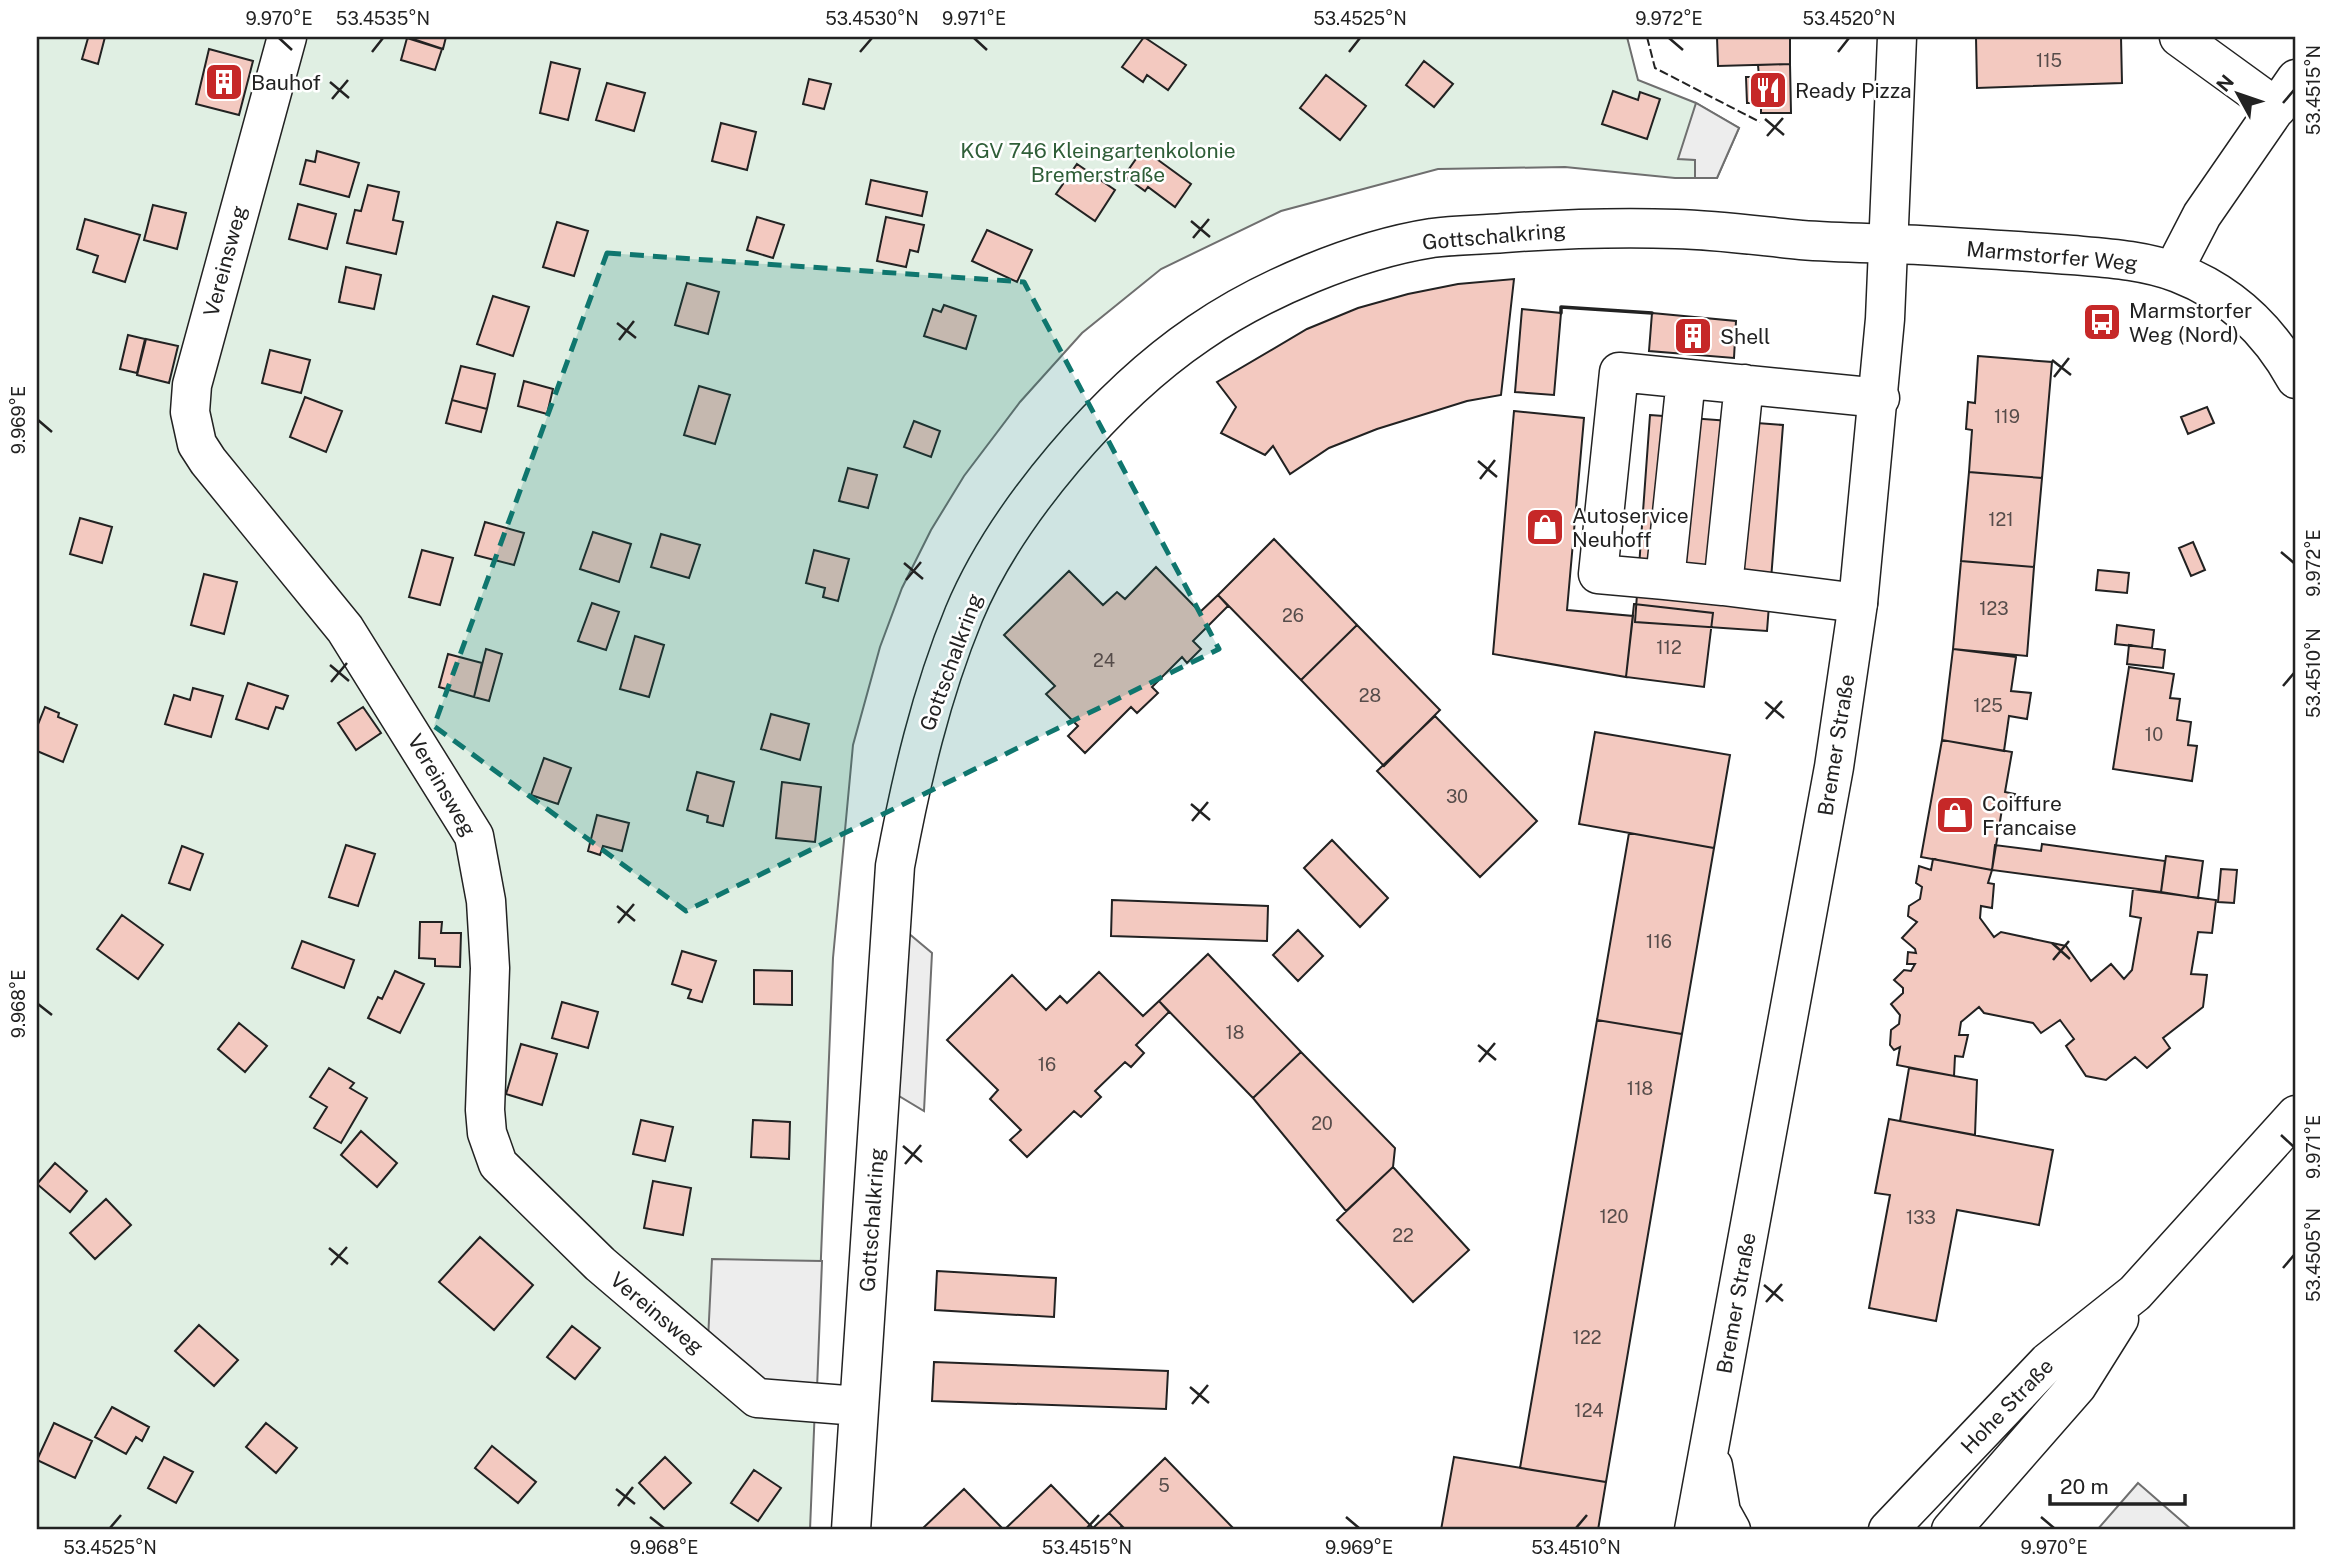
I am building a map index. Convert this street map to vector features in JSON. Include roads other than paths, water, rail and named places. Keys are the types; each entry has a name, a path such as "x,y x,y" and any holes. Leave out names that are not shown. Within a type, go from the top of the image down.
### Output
{"street":[{"name":"Vereinsweg","path":"287,37 197,366 190,412 197,443 208,461 345,629 474,836 488,928 490,968 485,1110 491,1147 498,1164 555,1224 757,1398 858,1406"},
{"name":"Bremer Straße","path":"1694,1530 1834,767 1858,603 1880,398 1897,37"},
{"path":"2173,271 2202,215 2286,94 2179,37"},
{"name":"Gottschalkring","path":"851,1530 895,866 909,788 930,712 965,612 1007,535 1056,469 1149,372 1200,332 1254,301 1313,274 1378,251 1432,238 1553,230 1677,229 1888,244"},
{"name":"Marmstorfer Weg","path":"1888,244 2125,260 2173,271 2227,297 2268,338 2296,379"},
{"path":"1858,603 1598,574 1619,372 1880,398"},
{"path":"1665,580 1686,379"},
{"path":"1723,586 1744,384"},
{"name":"Hohe Straße","path":"1888,1530 2048,1362 2135,1293 2285,1127"},
{"name":"Hohe Straße","path":"1951,1530 2077,1386 2135,1293"},
{"name":"Bremer Straße","path":"1711,1446 1721,1512 1731,1530"}],"place":[{"name":"Bauhof","path":"224,82"},
{"name":"Ready Pizza","path":"1768,90"},
{"name":"Marmstorfer Weg (Nord)","path":"2102,322"},
{"name":"Shell","path":"1693,336"},
{"name":"Autoservice Neuhoff","path":"1545,527"},
{"name":"Coiffure Francaise","path":"1955,815"}],"park label":[{"name":"KGV 746 Kleingartenkolonie Bremerstraße","path":"1098,162"}]}
